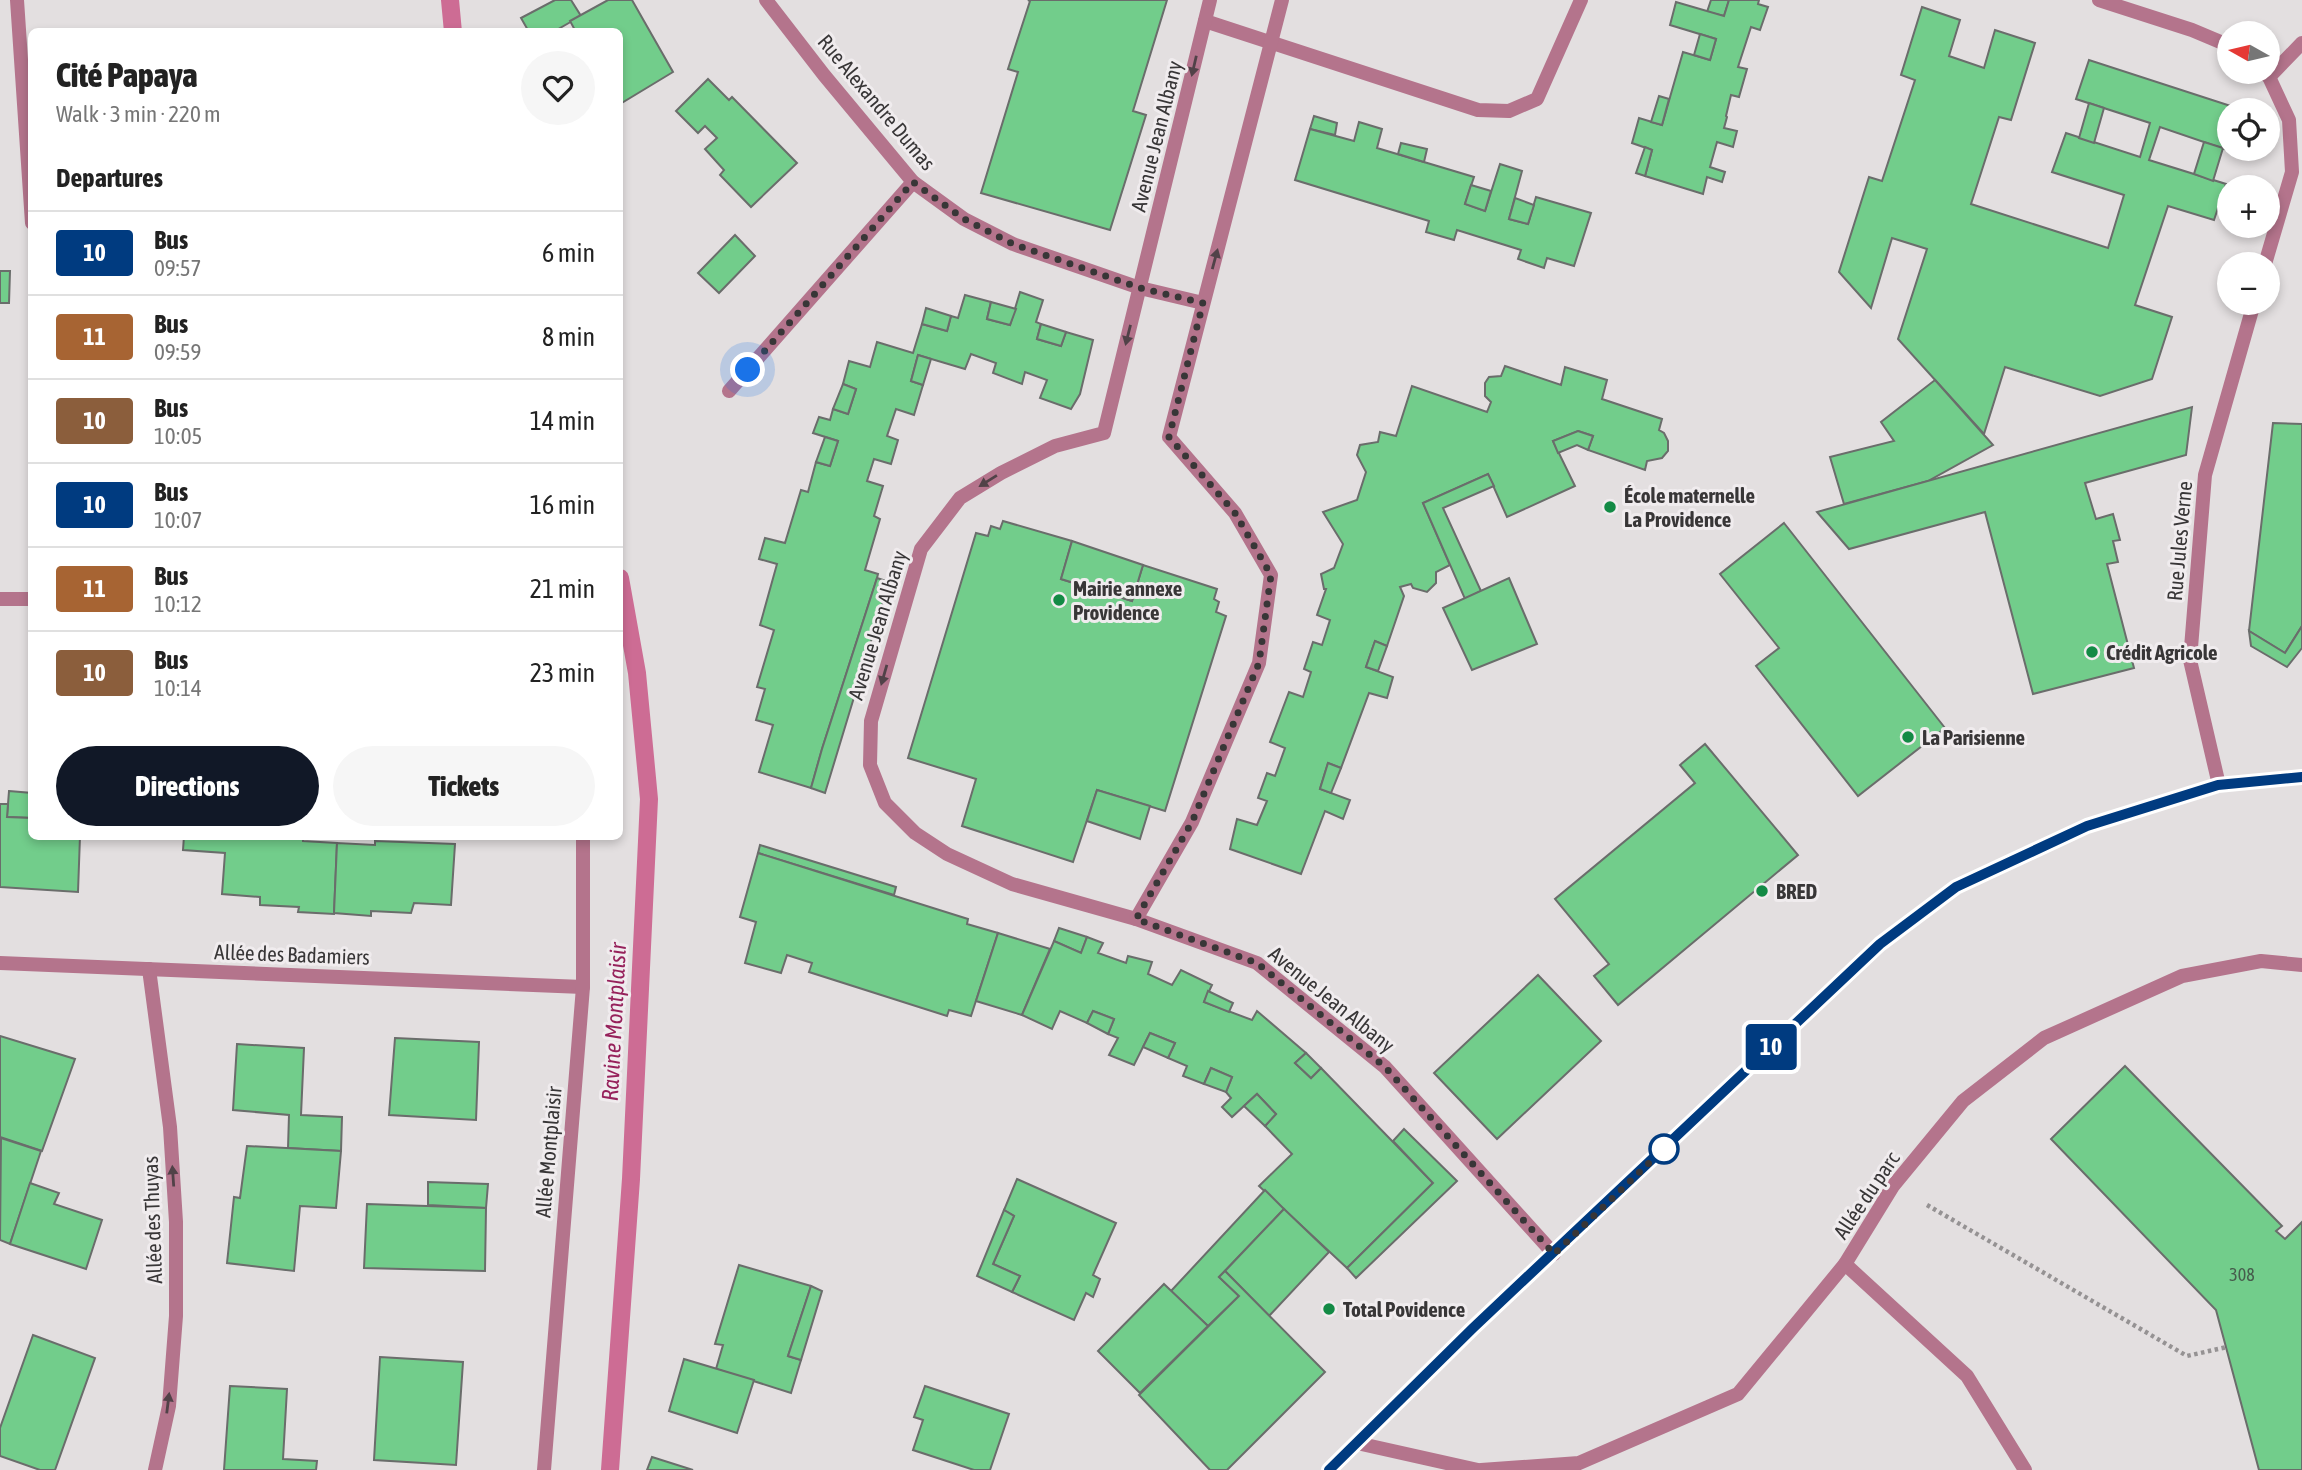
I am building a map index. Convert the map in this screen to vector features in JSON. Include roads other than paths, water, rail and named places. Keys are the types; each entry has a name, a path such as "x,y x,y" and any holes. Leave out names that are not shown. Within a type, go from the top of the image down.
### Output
{"main road":[{"path":"1329,1470 1473,1328 1880,944 1956,887 2087,826 2218,785 2302,777"}],"street":[{"path":"17,0 28,164"},
{"name":"Rue Alexandre Dumas","path":"766,0 913,182 964,219 1013,244 1140,288 1203,303"},
{"name":"Avenue Jean Albany","path":"1210,0 1104,433 1055,446 1000,473 960,498 921,549 871,721 870,765 885,803 915,833 947,854 1012,884 1136,919 1257,963 1385,1067 1554,1254"},
{"path":"1136,919 1192,822 1259,663 1271,575 1235,513 1169,437 1282,0"},
{"path":"1205,20 1478,110 1509,111 1537,99 1581,0"},
{"path":"2099,0 2217,41"},
{"path":"2280,63 2302,43"},
{"path":"2269,252 2292,172 2289,120 2271,84"},
{"path":"729,391 913,182"},
{"name":"Rue Jules Verne","path":"2218,785 2190,660 2204,475 2251,315"},
{"path":"0,599 28,600"},
{"name":"Allée Montplaisir","path":"544,1470 583,987 583,840"},
{"name":"Allée du parc","path":"1357,1443 1480,1470 1579,1463 1738,1394 1845,1264 1893,1186 1963,1101 2044,1038 2182,976 2261,961 2302,965"},
{"name":"Allée des Badamiers","path":"0,963 583,987"},
{"name":"Allée des Thuyas","path":"149,969 170,1127 176,1222 176,1316 169,1406 155,1470"},
{"path":"1845,1264 1967,1376 2025,1470"}],"waterway":[{"name":"Ravine Montplaisir","path":"450,0 453,28"},
{"name":"Ravine Montplaisir","path":"610,1470 631,1179 649,799 637,673 623,595"}],"place":[{"name":"École maternelle La Providence","path":"1610,507"},
{"name":"Mairie annexe Providence","path":"1059,600"},
{"name":"Crédit Agricole","path":"2092,652"},
{"name":"La Parisienne","path":"1908,737"},
{"name":"BRED","path":"1762,891"},
{"name":"Total Povidence","path":"1329,1309"}]}
